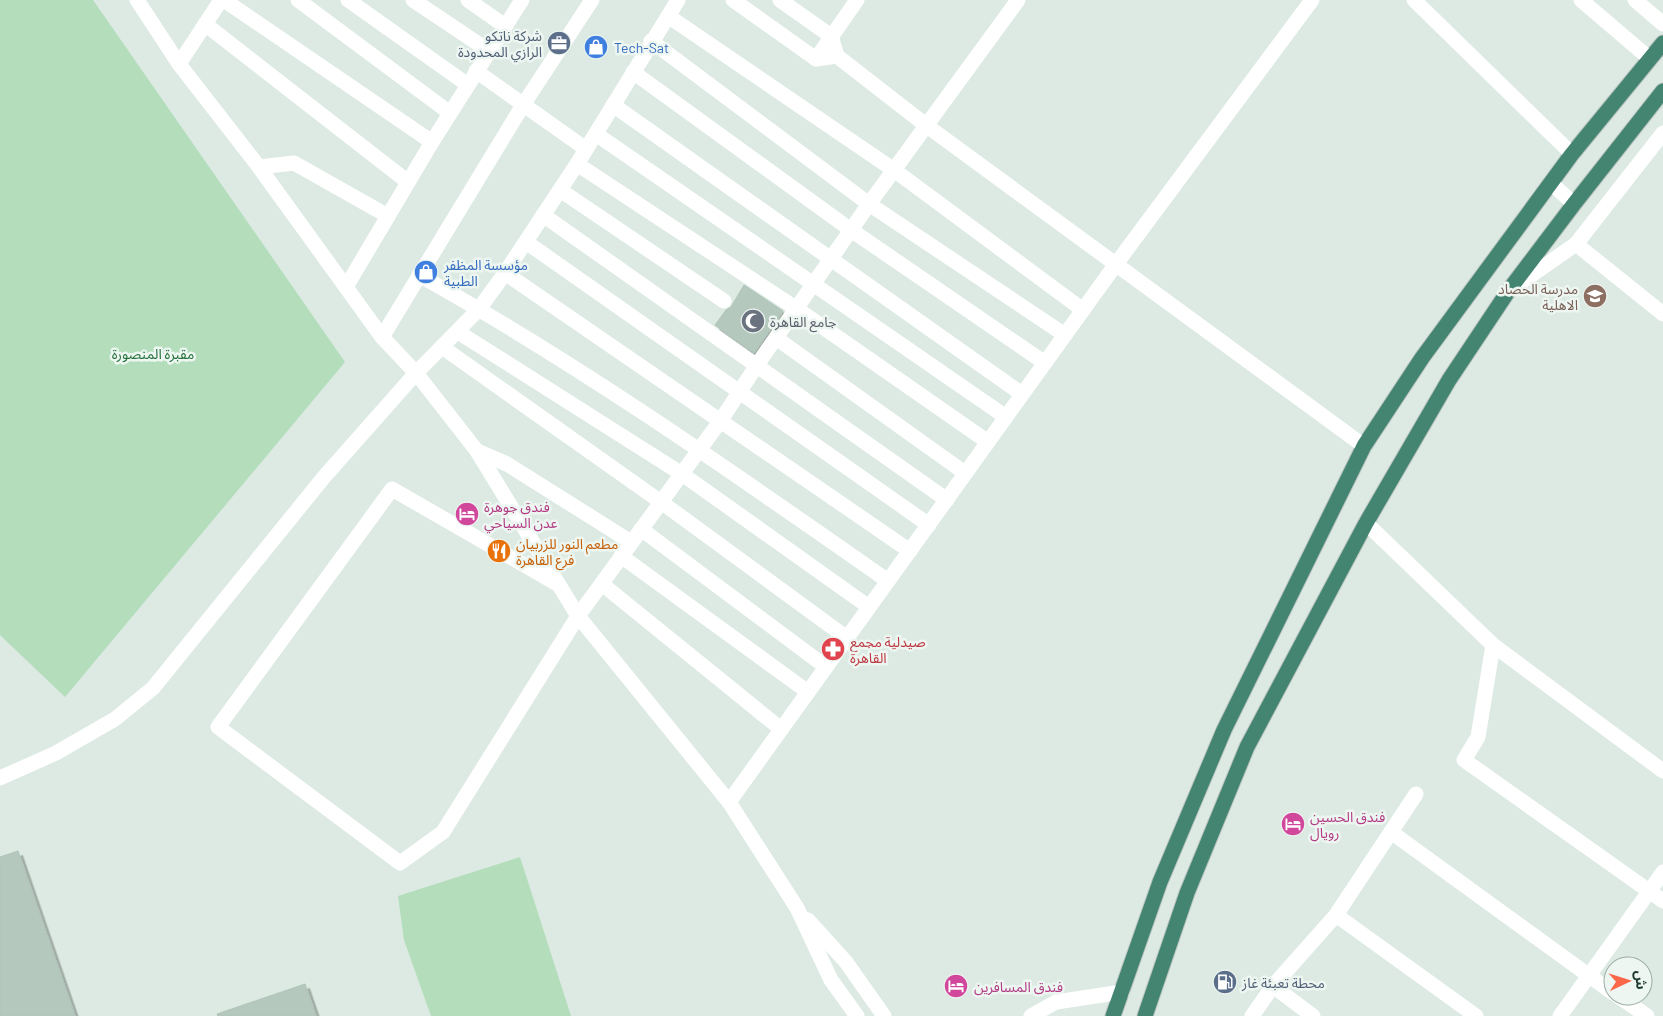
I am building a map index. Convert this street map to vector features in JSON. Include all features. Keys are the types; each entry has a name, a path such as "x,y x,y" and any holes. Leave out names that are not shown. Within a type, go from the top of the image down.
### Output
{"highway":[{"path":"1113,1016 1160,882 1224,730 1364,446 1422,358 1572,154 1663,43"},
{"path":"1145,1016 1187,893 1247,747 1366,523 1450,380 1510,290 1574,204 1663,91"}],"street":[{"path":"137,0 179,64 259,167 382,337 416,373 477,451 578,616 729,802 797,908 831,980 856,1016"},
{"path":"179,64 223,0 432,142"},
{"path":"298,0 450,113"},
{"path":"348,0 468,85"},
{"path":"413,0 489,51"},
{"path":"468,0 505,26"},
{"path":"346,287 432,142 522,0"},
{"path":"382,337 523,105 592,0"},
{"path":"0,778 56,753 115,719 153,688 324,477 416,373 479,309 577,164 651,40 678,0"},
{"path":"733,0 816,59 837,56"},
{"path":"780,0 832,36 837,56 927,126 1364,446"},
{"path":"816,59 857,0"},
{"path":"560,585 392,489 218,727 400,863 443,832 578,616 700,450 756,365 797,309 850,230 1018,0"},
{"path":"729,802 1116,264 1312,0"},
{"path":"1414,0 1572,154"},
{"path":"1581,0 1649,58"},
{"path":"1635,0 1663,24"},
{"path":"668,16 894,170 1083,310"},
{"path":"205,24 408,182"},
{"path":"651,40 869,204 1065,335"},
{"path":"476,71 586,149"},
{"path":"633,72 850,230 1045,363"},
{"path":"613,105 1022,394"},
{"path":"1510,290 1576,244 1663,133"},
{"path":"596,134 1006,418"},
{"path":"259,167 294,163 388,216"},
{"path":"577,164 797,309 988,442"},
{"path":"1551,183 1574,204"},
{"path":"560,190 724,301"},
{"path":"543,215 947,500"},
{"path":"526,242 929,525"},
{"path":"1576,244 1663,314"},
{"path":"505,273 910,551"},
{"path":"419,275 479,309 700,450 888,581"},
{"path":"458,332 682,474 870,607"},
{"path":"776,338 966,473"},
{"path":"442,347 661,502 847,638"},
{"path":"477,451 507,464 631,542"},
{"path":"1366,523 1493,645 1507,653 1663,771"},
{"path":"641,528 826,667"},
{"path":"621,556 808,692"},
{"path":"602,584 782,729"},
{"path":"1493,645 1478,737 1464,760 1663,901"},
{"path":"1252,1016 1273,986 1336,915 1416,794"},
{"path":"1391,832 1603,985"},
{"path":"1560,1016 1663,872"},
{"path":"797,908 846,962 884,1016"},
{"path":"1336,915 1476,1016"},
{"path":"1273,986 1313,1016"},
{"path":"1031,1016 1056,1002 1122,992"},
{"path":"1632,1006 1647,1016"}],"green space":[{"name":"مقبرة المنصورة","path":"0,0 93,0 345,362 65,697 0,635"},
{"path":"520,857 571,1016 431,1016 404,940 398,896"}],"building":[{"name":"جامع القاهرة","path":"744,285 783,311 754,353 715,325 726,310 731,307"},
{"path":"18,851 75,1016 0,1016 0,857"},
{"path":"305,984 316,1016 218,1016 217,1014"}],"place":[{"name":"شركة ناتكو الرازي المحدودة","path":"559,43"},
{"name":"Tech-Sat","path":"596,47"},
{"name":"مؤسسة المظفر الطبية","path":"426,272"},
{"name":"مدرسة الحصاد الاهلية","path":"1595,296"},
{"name":"جامع القاهرة","path":"753,321"},
{"name":"فندق جوهرة عدن السياحي","path":"467,514"},
{"name":"مطعم النور للزربيان فرع القاهرة","path":"499,551"},
{"name":"صيدلية مجمع القاهرة","path":"833,649"},
{"name":"فندق الحسين رويال","path":"1293,824"},
{"name":"محطة تعبئة غاز","path":"1225,982"},
{"name":"فندق المسافرين","path":"956,986"}]}
